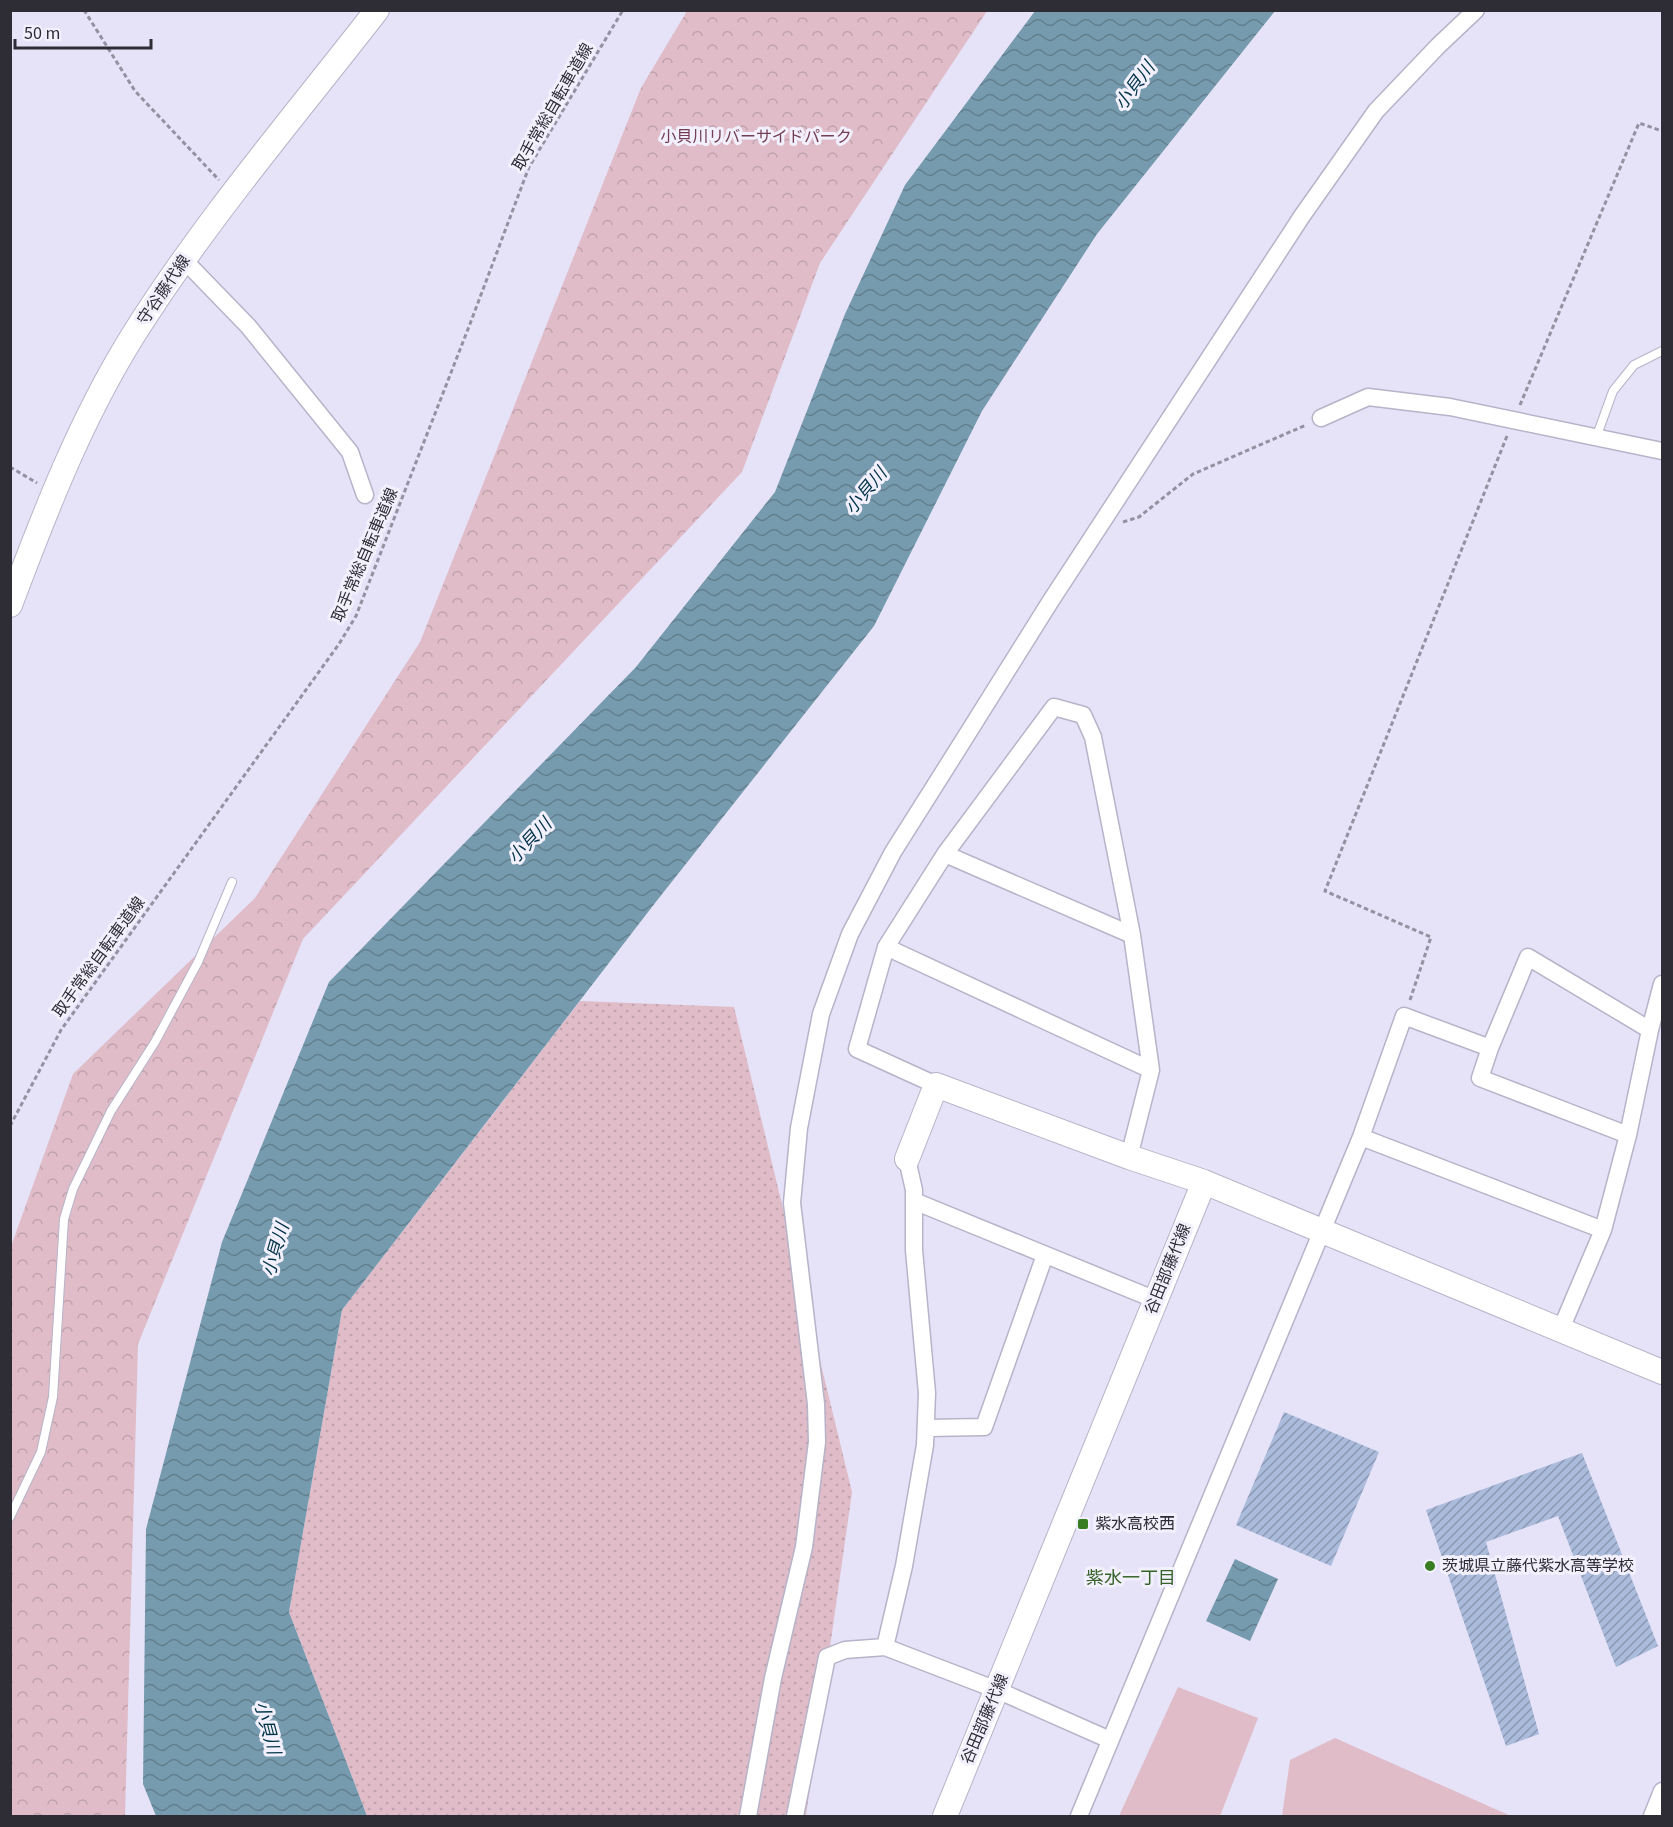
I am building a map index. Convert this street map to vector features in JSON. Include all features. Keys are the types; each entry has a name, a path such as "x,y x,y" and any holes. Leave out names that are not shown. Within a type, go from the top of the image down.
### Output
{"main road":[{"name":"守谷藤代線","path":"10,604 53,492 93,406 131,339 183,259 377,10"},
{"path":"907,1159 936,1085 1129,1157 1204,1182 1662,1372"},
{"name":"谷田部藤代線","path":"945,1816 1204,1182"}],"street":[{"path":"748,1816 773,1678 804,1547 817,1442 816,1404 792,1203 799,1128 821,1014 850,934 893,852 1050,602 1100,529 1265,272 1376,111 1476,10"},
{"path":"183,259 248,326 350,452 365,495"},
{"path":"1321,418 1368,397 1450,407 1662,452"},
{"path":"936,1085 857,1049 886,947 945,854 1053,707 1083,715 1093,737 1132,935 1151,1070 1129,1157"},
{"path":"945,854 1132,935"},
{"path":"886,947 1151,1070"},
{"path":"1628,1135 1480,1078 1528,957 1650,1030"},
{"path":"1561,1329 1603,1230 1628,1135 1662,984"},
{"path":"1079,1816 1323,1231 1361,1137 1404,1016 1490,1048"},
{"path":"1361,1137 1603,1230"},
{"path":"885,1647 904,1566 926,1428 927,1393 914,1250 914,1190 907,1159"},
{"path":"914,1201 1156,1300"},
{"path":"926,1428 984,1427 1045,1255"},
{"path":"795,1816 827,1657 845,1650 885,1647 997,1690 1110,1740"},
{"path":"1652,1816 1662,1791"}],"lane":[{"path":"1596,438 1613,391 1634,365 1662,351"},
{"path":"10,1517 41,1452 52,1397 64,1220 73,1189 111,1111 155,1042 198,962 232,882"}],"path":[{"path":"84,10 135,92 233,195"},
{"name":"取手常総自転車道線","path":"10,1126 61,1030 357,616 529,167 623,10"},
{"path":"1404,1016 1431,937 1325,891 1513,420 1639,123 1662,131"},
{"path":"1100,529 1140,517 1193,474 1321,418"},
{"path":"10,467 53,492"}],"green space":[{"name":"小貝川リバーサイドパーク","path":"687,11 987,11 820,263 742,472 303,939 138,1344 125,1816 11,1816 10,1249 73,1074 255,898 420,642 641,88"},
{"path":"580,1001 734,1007 852,1492 806,1816 367,1816 289,1612 342,1310"},
{"path":"1178,1687 1258,1718 1220,1816 1119,1816"},
{"path":"1335,1738 1511,1816 1282,1816 1290,1760"}],"water":[{"name":"小貝川","path":"1035,11 1275,11 1097,234 982,411 874,626 655,903 342,1310 289,1612 367,1816 156,1816 143,1784 146,1529 222,1242 329,982 636,667 775,492 845,314 905,185"},
{"path":"1235,1559 1278,1579 1250,1641 1206,1621"}],"building":[{"path":"1284,1412 1379,1452 1331,1566 1236,1525"},
{"path":"1582,1453 1658,1646 1616,1667 1558,1516 1486,1542 1539,1734 1506,1746 1426,1510"}],"place":[{"name":"紫水高校西","path":"1083,1524"},
{"name":"茨城県立藤代紫水高等学校","path":"1430,1566"}],"district":[{"name":"紫水一丁目","path":"1131,1578"}]}
